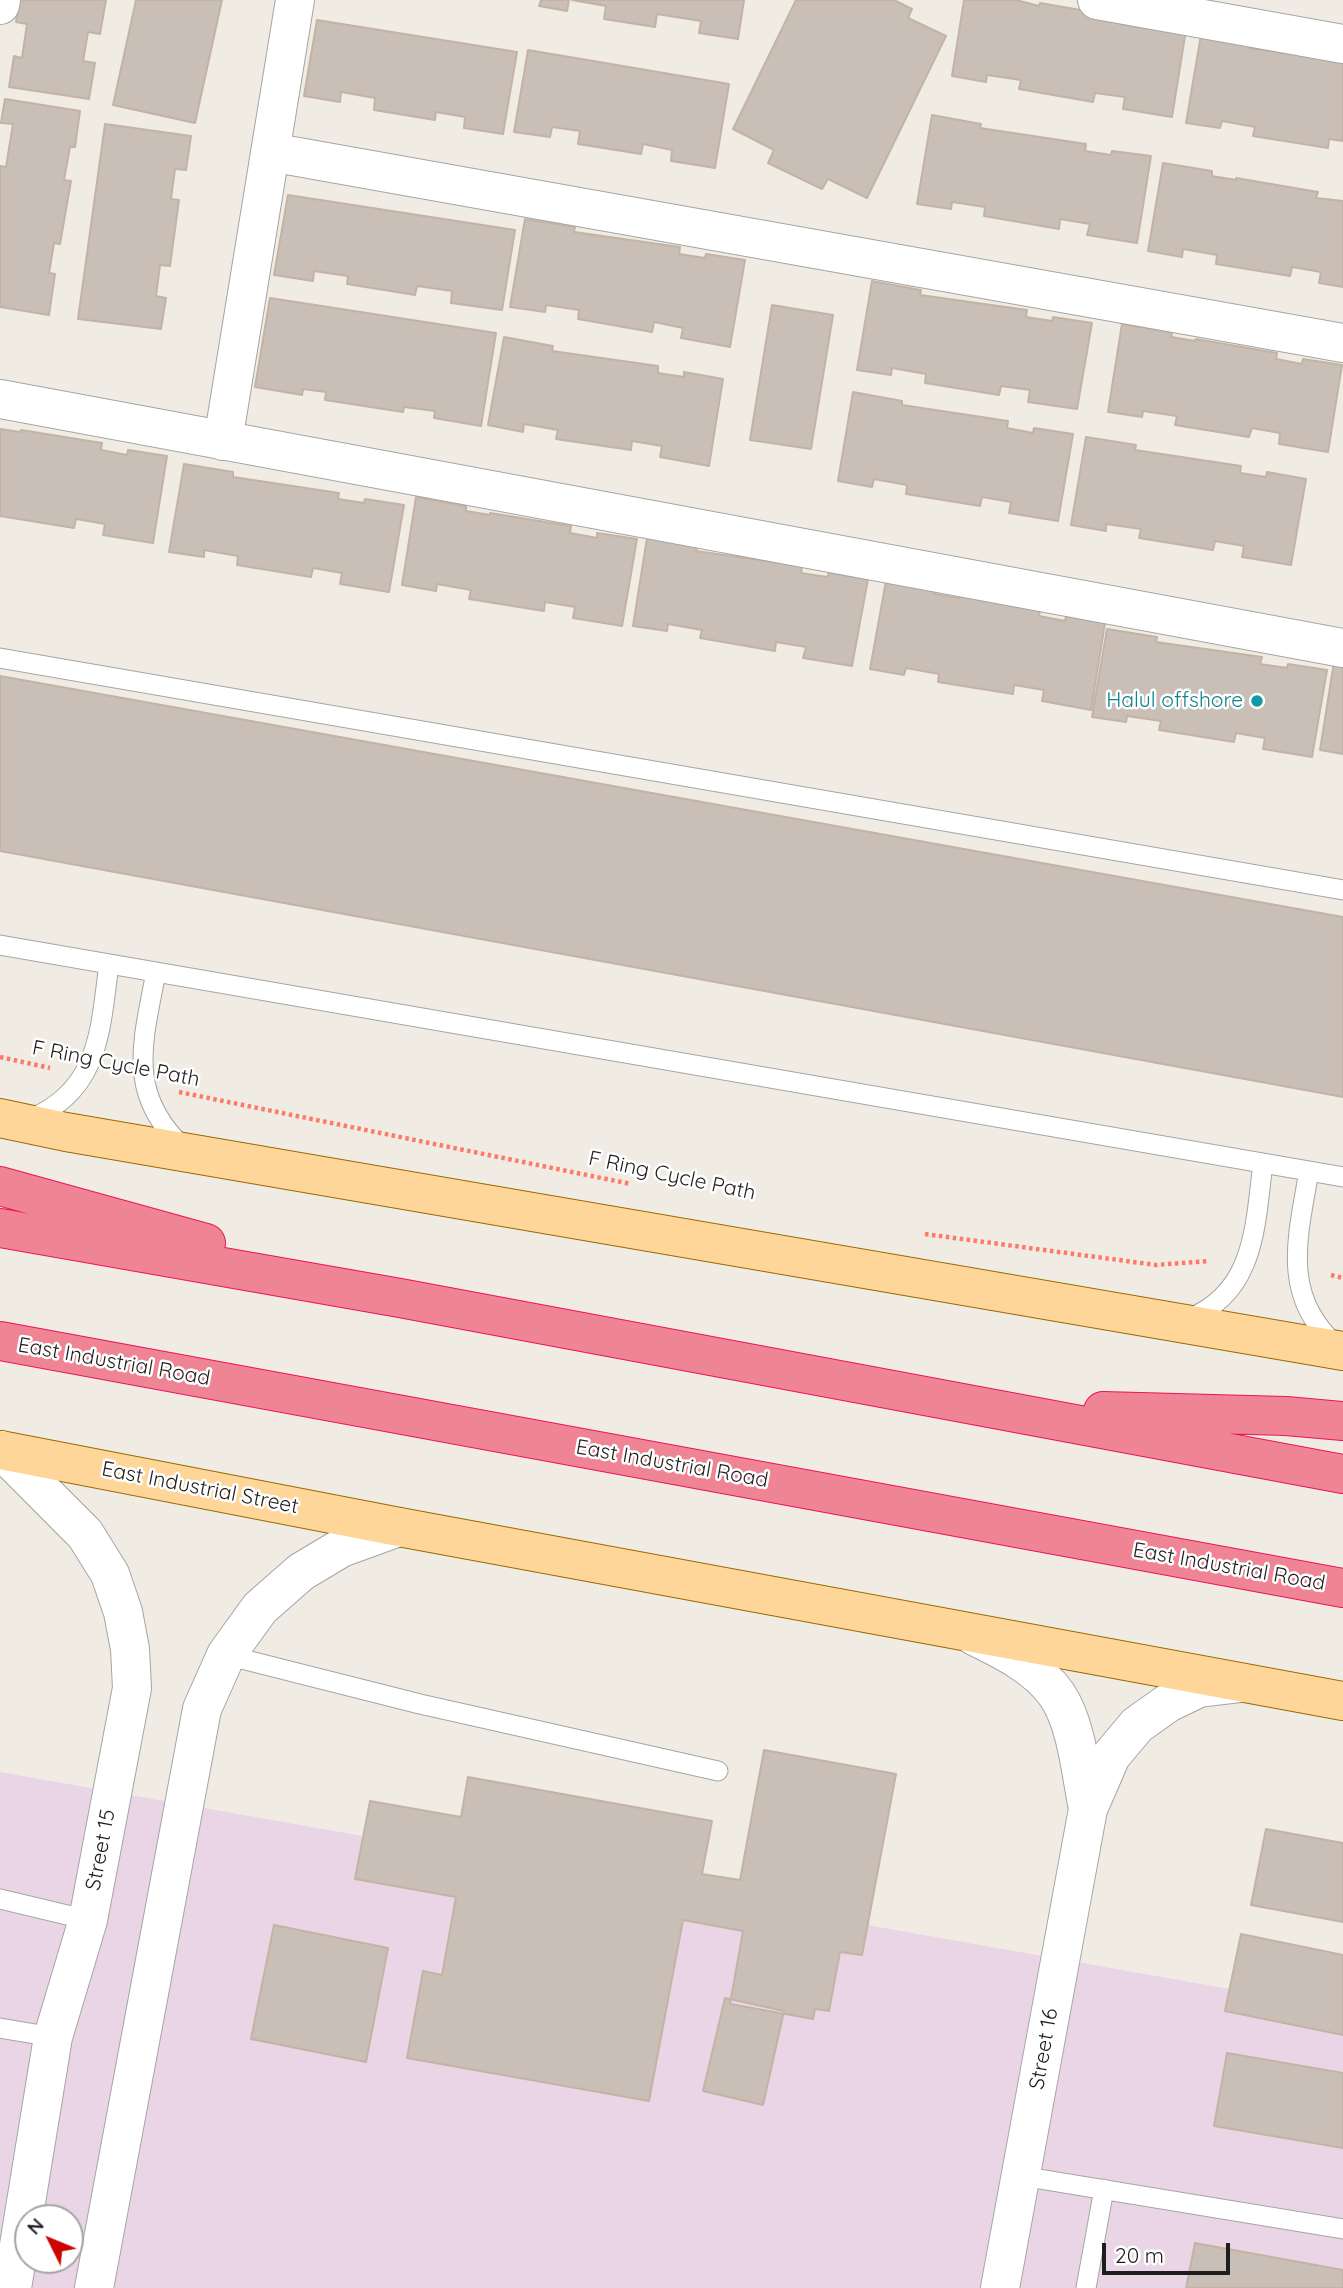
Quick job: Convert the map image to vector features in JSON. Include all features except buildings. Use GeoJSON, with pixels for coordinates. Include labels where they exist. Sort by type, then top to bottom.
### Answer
{"type":"FeatureCollection","features":[{"type":"Feature","properties":{"kind":"highway"},"geometry":{"type":"LineString","coordinates":[[0,1186],[400,1298]]}},
{"type":"Feature","properties":{"kind":"highway"},"geometry":{"type":"LineString","coordinates":[[0,1228],[400,1298],[1343,1474]]}},
{"type":"Feature","properties":{"kind":"highway","name":"East Industrial Road"},"geometry":{"type":"LineString","coordinates":[[0,1341],[1343,1588]]}},
{"type":"Feature","properties":{"kind":"highway"},"geometry":{"type":"LineString","coordinates":[[996,1410],[1286,1416],[1343,1422]]}},
{"type":"Feature","properties":{"kind":"main road"},"geometry":{"type":"LineString","coordinates":[[11,1120],[1343,1351]]}},
{"type":"Feature","properties":{"kind":"main road","name":"East Industrial Street"},"geometry":{"type":"LineString","coordinates":[[0,1450],[399,1527]]}},
{"type":"Feature","properties":{"kind":"main road"},"geometry":{"type":"LineString","coordinates":[[399,1527],[1343,1702]]}},
{"type":"Feature","properties":{"kind":"street"},"geometry":{"type":"LineString","coordinates":[[0,5],[1,0]]}},
{"type":"Feature","properties":{"kind":"street"},"geometry":{"type":"LineString","coordinates":[[223,441],[295,0]]}},
{"type":"Feature","properties":{"kind":"street"},"geometry":{"type":"LineString","coordinates":[[1097,0],[1151,5],[1343,44]]}},
{"type":"Feature","properties":{"kind":"street"},"geometry":{"type":"LineString","coordinates":[[270,152],[1343,343]]}},
{"type":"Feature","properties":{"kind":"street"},"geometry":{"type":"LineString","coordinates":[[0,399],[1343,648]]}},
{"type":"Feature","properties":{"kind":"street","name":"Street 15"},"geometry":{"type":"LineString","coordinates":[[0,1450],[85,1534],[110,1574],[123,1612],[130,1648],[132,1688],[88,1920],[54,2037],[12,2288]]}},
{"type":"Feature","properties":{"kind":"street"},"geometry":{"type":"LineString","coordinates":[[94,2288],[202,1709],[226,1655],[260,1608],[301,1572],[341,1548],[399,1527]]}},
{"type":"Feature","properties":{"kind":"street","name":"Street 16"},"geometry":{"type":"LineString","coordinates":[[963,1630],[1021,1661],[1056,1694],[1069,1723],[1088,1809]]}},
{"type":"Feature","properties":{"kind":"street","name":"Street 16"},"geometry":{"type":"LineString","coordinates":[[1000,2288],[1088,1809],[1111,1756],[1137,1725],[1168,1703],[1199,1688],[1247,1683]]}},
{"type":"Feature","properties":{"kind":"lane"},"geometry":{"type":"LineString","coordinates":[[0,658],[1343,890]]}},
{"type":"Feature","properties":{"kind":"lane"},"geometry":{"type":"LineString","coordinates":[[0,945],[1343,1177]]}},
{"type":"Feature","properties":{"kind":"lane"},"geometry":{"type":"LineString","coordinates":[[11,1120],[41,1115],[73,1091],[85,1075],[99,1038],[109,964]]}},
{"type":"Feature","properties":{"kind":"lane"},"geometry":{"type":"LineString","coordinates":[[156,972],[142,1046],[145,1086],[161,1123],[188,1152]]}},
{"type":"Feature","properties":{"kind":"lane"},"geometry":{"type":"LineString","coordinates":[[1178,1323],[1213,1306],[1228,1293],[1248,1259],[1263,1163]]}},
{"type":"Feature","properties":{"kind":"lane"},"geometry":{"type":"LineString","coordinates":[[1309,1171],[1296,1248],[1296,1267],[1306,1306],[1316,1323],[1343,1351]]}},
{"type":"Feature","properties":{"kind":"lane"},"geometry":{"type":"LineString","coordinates":[[226,1655],[420,1704],[718,1771]]}},
{"type":"Feature","properties":{"kind":"lane"},"geometry":{"type":"LineString","coordinates":[[0,1899],[88,1920]]}},
{"type":"Feature","properties":{"kind":"lane"},"geometry":{"type":"LineString","coordinates":[[0,2028],[54,2037]]}},
{"type":"Feature","properties":{"kind":"lane"},"geometry":{"type":"LineString","coordinates":[[1021,2176],[1343,2229]]}},
{"type":"Feature","properties":{"kind":"lane"},"geometry":{"type":"LineString","coordinates":[[1086,2288],[1104,2189]]}},
{"type":"Feature","properties":{"kind":"path","name":"F Ring Cycle Path"},"geometry":{"type":"LineString","coordinates":[[0,1057],[85,1075]]}},
{"type":"Feature","properties":{"kind":"path","name":"F Ring Cycle Path"},"geometry":{"type":"LineString","coordinates":[[145,1086],[643,1186]]}},
{"type":"Feature","properties":{"kind":"path"},"geometry":{"type":"LineString","coordinates":[[912,1233],[1156,1265],[1248,1259]]}},
{"type":"Feature","properties":{"kind":"path"},"geometry":{"type":"LineString","coordinates":[[1296,1267],[1343,1278]]}},
{"type":"Feature","properties":{"kind":"shaded area"},"geometry":{"type":"Polygon","coordinates":[[[0,1772],[1343,2009],[1343,2288],[0,2288],[0,1772]]]}},
{"type":"Feature","properties":{"kind":"place","name":"Halul offshore"},"geometry":{"type":"Point","coordinates":[1257,701]}}]}
